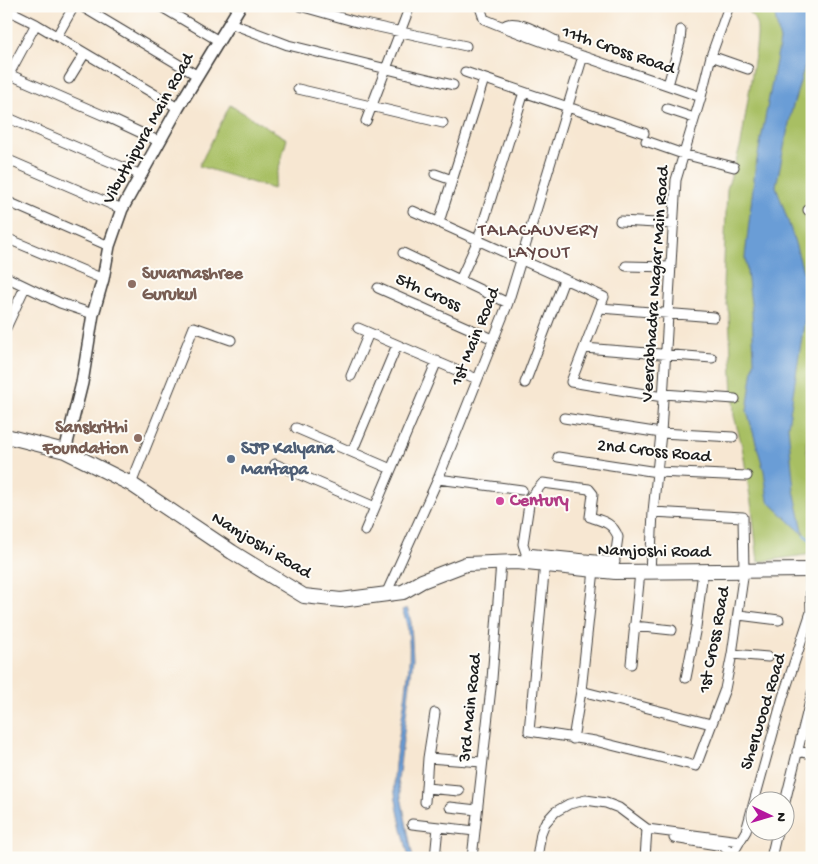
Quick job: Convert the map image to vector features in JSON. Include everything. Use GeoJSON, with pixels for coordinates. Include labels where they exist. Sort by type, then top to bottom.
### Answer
{"type":"FeatureCollection","features":[{"type":"Feature","properties":{"kind":"main road","name":"Namjoshi Road"},"geometry":{"type":"LineString","coordinates":[[6,436],[66,451],[131,484],[232,552],[304,596],[340,600],[403,592],[422,581],[466,564],[502,562],[526,557],[545,564],[594,570],[614,567],[645,572],[811,570]]}},
{"type":"Feature","properties":{"kind":"street"},"geometry":{"type":"LineString","coordinates":[[57,36],[74,6]]}},
{"type":"Feature","properties":{"kind":"street"},"geometry":{"type":"LineString","coordinates":[[82,6],[198,76]]}},
{"type":"Feature","properties":{"kind":"street"},"geometry":{"type":"LineString","coordinates":[[160,6],[219,41]]}},
{"type":"Feature","properties":{"kind":"street","name":"Vibuthipura Main Road"},"geometry":{"type":"LineString","coordinates":[[66,451],[82,383],[93,314],[103,279],[108,246],[122,209],[178,108],[240,6]]}},
{"type":"Feature","properties":{"kind":"street"},"geometry":{"type":"LineString","coordinates":[[300,6],[360,23],[466,46]]}},
{"type":"Feature","properties":{"kind":"street"},"geometry":{"type":"LineString","coordinates":[[366,121],[410,6]]}},
{"type":"Feature","properties":{"kind":"street","name":"11th Cross Road"},"geometry":{"type":"LineString","coordinates":[[478,6],[484,19],[503,27],[701,97]]}},
{"type":"Feature","properties":{"kind":"street","name":"Veerabhadra Nagar Main Road"},"geometry":{"type":"LineString","coordinates":[[631,664],[634,626],[645,572],[653,512],[661,433],[676,180],[701,97],[711,56],[729,6]]}},
{"type":"Feature","properties":{"kind":"street"},"geometry":{"type":"LineString","coordinates":[[10,11],[57,36],[178,108]]}},
{"type":"Feature","properties":{"kind":"street"},"geometry":{"type":"LineString","coordinates":[[230,23],[288,45],[330,57],[453,85]]}},
{"type":"Feature","properties":{"kind":"street"},"geometry":{"type":"LineString","coordinates":[[36,24],[8,73],[107,116],[159,143]]}},
{"type":"Feature","properties":{"kind":"street"},"geometry":{"type":"LineString","coordinates":[[668,85],[680,42],[681,30]]}},
{"type":"Feature","properties":{"kind":"street"},"geometry":{"type":"LineString","coordinates":[[69,79],[85,53]]}},
{"type":"Feature","properties":{"kind":"street","name":"1st Main Road"},"geometry":{"type":"LineString","coordinates":[[386,594],[438,479],[508,303],[583,56]]}},
{"type":"Feature","properties":{"kind":"street"},"geometry":{"type":"LineString","coordinates":[[711,56],[748,69]]}},
{"type":"Feature","properties":{"kind":"street"},"geometry":{"type":"LineString","coordinates":[[465,72],[568,107],[683,154],[734,167]]}},
{"type":"Feature","properties":{"kind":"street"},"geometry":{"type":"LineString","coordinates":[[439,222],[484,78]]}},
{"type":"Feature","properties":{"kind":"street"},"geometry":{"type":"LineString","coordinates":[[298,89],[443,123]]}},
{"type":"Feature","properties":{"kind":"street"},"geometry":{"type":"LineString","coordinates":[[460,280],[478,240],[524,92]]}},
{"type":"Feature","properties":{"kind":"street"},"geometry":{"type":"LineString","coordinates":[[667,109],[694,118]]}},
{"type":"Feature","properties":{"kind":"street"},"geometry":{"type":"LineString","coordinates":[[6,117],[141,175]]}},
{"type":"Feature","properties":{"kind":"street"},"geometry":{"type":"LineString","coordinates":[[6,159],[122,209]]}},
{"type":"Feature","properties":{"kind":"street"},"geometry":{"type":"LineString","coordinates":[[435,174],[452,180]]}},
{"type":"Feature","properties":{"kind":"street"},"geometry":{"type":"LineString","coordinates":[[6,201],[108,246]]}},
{"type":"Feature","properties":{"kind":"street"},"geometry":{"type":"LineString","coordinates":[[413,211],[604,297],[571,382],[663,395],[735,399]]}},
{"type":"Feature","properties":{"kind":"street"},"geometry":{"type":"LineString","coordinates":[[620,221],[674,224]]}},
{"type":"Feature","properties":{"kind":"street"},"geometry":{"type":"LineString","coordinates":[[6,238],[103,279]]}},
{"type":"Feature","properties":{"kind":"street"},"geometry":{"type":"LineString","coordinates":[[403,253],[508,303]]}},
{"type":"Feature","properties":{"kind":"street"},"geometry":{"type":"LineString","coordinates":[[626,266],[671,267]]}},
{"type":"Feature","properties":{"kind":"street"},"geometry":{"type":"LineString","coordinates":[[6,277],[60,303],[93,314]]}},
{"type":"Feature","properties":{"kind":"street"},"geometry":{"type":"LineString","coordinates":[[525,383],[564,280]]}},
{"type":"Feature","properties":{"kind":"street"},"geometry":{"type":"LineString","coordinates":[[7,324],[25,287]]}},
{"type":"Feature","properties":{"kind":"street","name":"5th Cross"},"geometry":{"type":"LineString","coordinates":[[378,288],[493,340]]}},
{"type":"Feature","properties":{"kind":"street"},"geometry":{"type":"LineString","coordinates":[[600,308],[714,317]]}},
{"type":"Feature","properties":{"kind":"street"},"geometry":{"type":"LineString","coordinates":[[131,484],[194,327],[231,340]]}},
{"type":"Feature","properties":{"kind":"street"},"geometry":{"type":"LineString","coordinates":[[358,328],[477,379]]}},
{"type":"Feature","properties":{"kind":"street"},"geometry":{"type":"LineString","coordinates":[[351,376],[369,333]]}},
{"type":"Feature","properties":{"kind":"street"},"geometry":{"type":"LineString","coordinates":[[352,452],[397,344]]}},
{"type":"Feature","properties":{"kind":"street"},"geometry":{"type":"LineString","coordinates":[[584,348],[712,358]]}},
{"type":"Feature","properties":{"kind":"street"},"geometry":{"type":"LineString","coordinates":[[365,531],[437,362]]}},
{"type":"Feature","properties":{"kind":"street"},"geometry":{"type":"LineString","coordinates":[[564,418],[661,433],[733,437]]}},
{"type":"Feature","properties":{"kind":"street"},"geometry":{"type":"LineString","coordinates":[[296,428],[391,469]]}},
{"type":"Feature","properties":{"kind":"street","name":"2nd Cross Road"},"geometry":{"type":"LineString","coordinates":[[558,457],[657,472],[747,476]]}},
{"type":"Feature","properties":{"kind":"street"},"geometry":{"type":"LineString","coordinates":[[275,464],[375,507]]}},
{"type":"Feature","properties":{"kind":"street"},"geometry":{"type":"LineString","coordinates":[[438,479],[522,490]]}},
{"type":"Feature","properties":{"kind":"street"},"geometry":{"type":"LineString","coordinates":[[543,483],[589,489],[593,494],[590,517],[607,522],[618,537],[614,567],[526,557],[523,544],[530,498],[543,483]]}},
{"type":"Feature","properties":{"kind":"street","name":"1st Cross Road"},"geometry":{"type":"LineString","coordinates":[[573,739],[595,741],[696,766],[725,689],[739,615],[744,572],[743,517],[653,512]]}},
{"type":"Feature","properties":{"kind":"street","name":"3rd Main Road"},"geometry":{"type":"LineString","coordinates":[[472,858],[492,679],[502,562]]}},
{"type":"Feature","properties":{"kind":"street"},"geometry":{"type":"LineString","coordinates":[[545,564],[529,731],[573,739],[581,691],[594,570]]}},
{"type":"Feature","properties":{"kind":"street","name":"Sherwood Road"},"geometry":{"type":"LineString","coordinates":[[731,855],[746,830],[783,698],[811,612],[811,570]]}},
{"type":"Feature","properties":{"kind":"street"},"geometry":{"type":"LineString","coordinates":[[686,678],[696,627],[703,571]]}},
{"type":"Feature","properties":{"kind":"street"},"geometry":{"type":"LineString","coordinates":[[739,615],[779,620]]}},
{"type":"Feature","properties":{"kind":"street"},"geometry":{"type":"LineString","coordinates":[[634,626],[672,630]]}},
{"type":"Feature","properties":{"kind":"street"},"geometry":{"type":"LineString","coordinates":[[732,654],[768,657]]}},
{"type":"Feature","properties":{"kind":"street"},"geometry":{"type":"LineString","coordinates":[[581,691],[711,724]]}},
{"type":"Feature","properties":{"kind":"street"},"geometry":{"type":"LineString","coordinates":[[787,792],[812,694]]}},
{"type":"Feature","properties":{"kind":"street"},"geometry":{"type":"LineString","coordinates":[[425,802],[428,758],[435,713]]}},
{"type":"Feature","properties":{"kind":"street"},"geometry":{"type":"LineString","coordinates":[[797,751],[812,754]]}},
{"type":"Feature","properties":{"kind":"street"},"geometry":{"type":"LineString","coordinates":[[428,758],[482,762]]}},
{"type":"Feature","properties":{"kind":"street"},"geometry":{"type":"LineString","coordinates":[[426,788],[459,791]]}},
{"type":"Feature","properties":{"kind":"street"},"geometry":{"type":"LineString","coordinates":[[537,858],[541,833],[545,823],[555,812],[569,804],[586,800],[606,803],[619,808],[647,832],[723,846],[731,855]]}},
{"type":"Feature","properties":{"kind":"street"},"geometry":{"type":"LineString","coordinates":[[450,807],[476,810]]}},
{"type":"Feature","properties":{"kind":"street"},"geometry":{"type":"LineString","coordinates":[[412,824],[474,830]]}},
{"type":"Feature","properties":{"kind":"street"},"geometry":{"type":"LineString","coordinates":[[436,858],[438,827]]}},
{"type":"Feature","properties":{"kind":"street"},"geometry":{"type":"LineString","coordinates":[[647,832],[740,841]]}},
{"type":"Feature","properties":{"kind":"street"},"geometry":{"type":"LineString","coordinates":[[645,858],[647,832]]}},
{"type":"Feature","properties":{"kind":"street"},"geometry":{"type":"LineString","coordinates":[[771,858],[775,842]]}},
{"type":"Feature","properties":{"kind":"green space"},"geometry":{"type":"Polygon","coordinates":[[[745,6],[812,6],[812,176],[805,207],[806,236],[808,248],[812,254],[812,414],[806,445],[812,482],[812,554],[758,562],[742,446],[734,416],[729,314],[723,286],[727,189],[741,144],[757,41],[755,21],[745,6]]]}},
{"type":"Feature","properties":{"kind":"green space"},"geometry":{"type":"Polygon","coordinates":[[[230,105],[287,139],[273,189],[199,166],[230,105]]]}},
{"type":"Feature","properties":{"kind":"water"},"geometry":{"type":"Polygon","coordinates":[[[773,6],[812,6],[812,42],[792,109],[776,186],[809,292],[788,426],[794,490],[804,535],[768,501],[764,471],[747,411],[754,361],[752,311],[745,257],[755,170],[780,41],[773,6]]]}},
{"type":"Feature","properties":{"kind":"water"},"geometry":{"type":"Polygon","coordinates":[[[407,608],[411,622],[413,659],[398,781],[413,858],[409,858],[394,788],[395,760],[409,670],[407,627],[402,610],[407,608]]]}},
{"type":"Feature","properties":{"kind":"waterway"},"geometry":{"type":"LineString","coordinates":[[804,535],[812,541]]}},
{"type":"Feature","properties":{"kind":"place","name":"Suvarnashree Gurukul"},"geometry":{"type":"Point","coordinates":[132,284]}},
{"type":"Feature","properties":{"kind":"place","name":"Sanskrithi Foundation"},"geometry":{"type":"Point","coordinates":[138,438]}},
{"type":"Feature","properties":{"kind":"place","name":"SJP Kalyana Mantapa"},"geometry":{"type":"Point","coordinates":[231,459]}},
{"type":"Feature","properties":{"kind":"place","name":"Century"},"geometry":{"type":"Point","coordinates":[500,501]}},
{"type":"Feature","properties":{"kind":"district","name":"TALACAUVERY LAYOUT"},"geometry":{"type":"Point","coordinates":[539,242]}}]}
